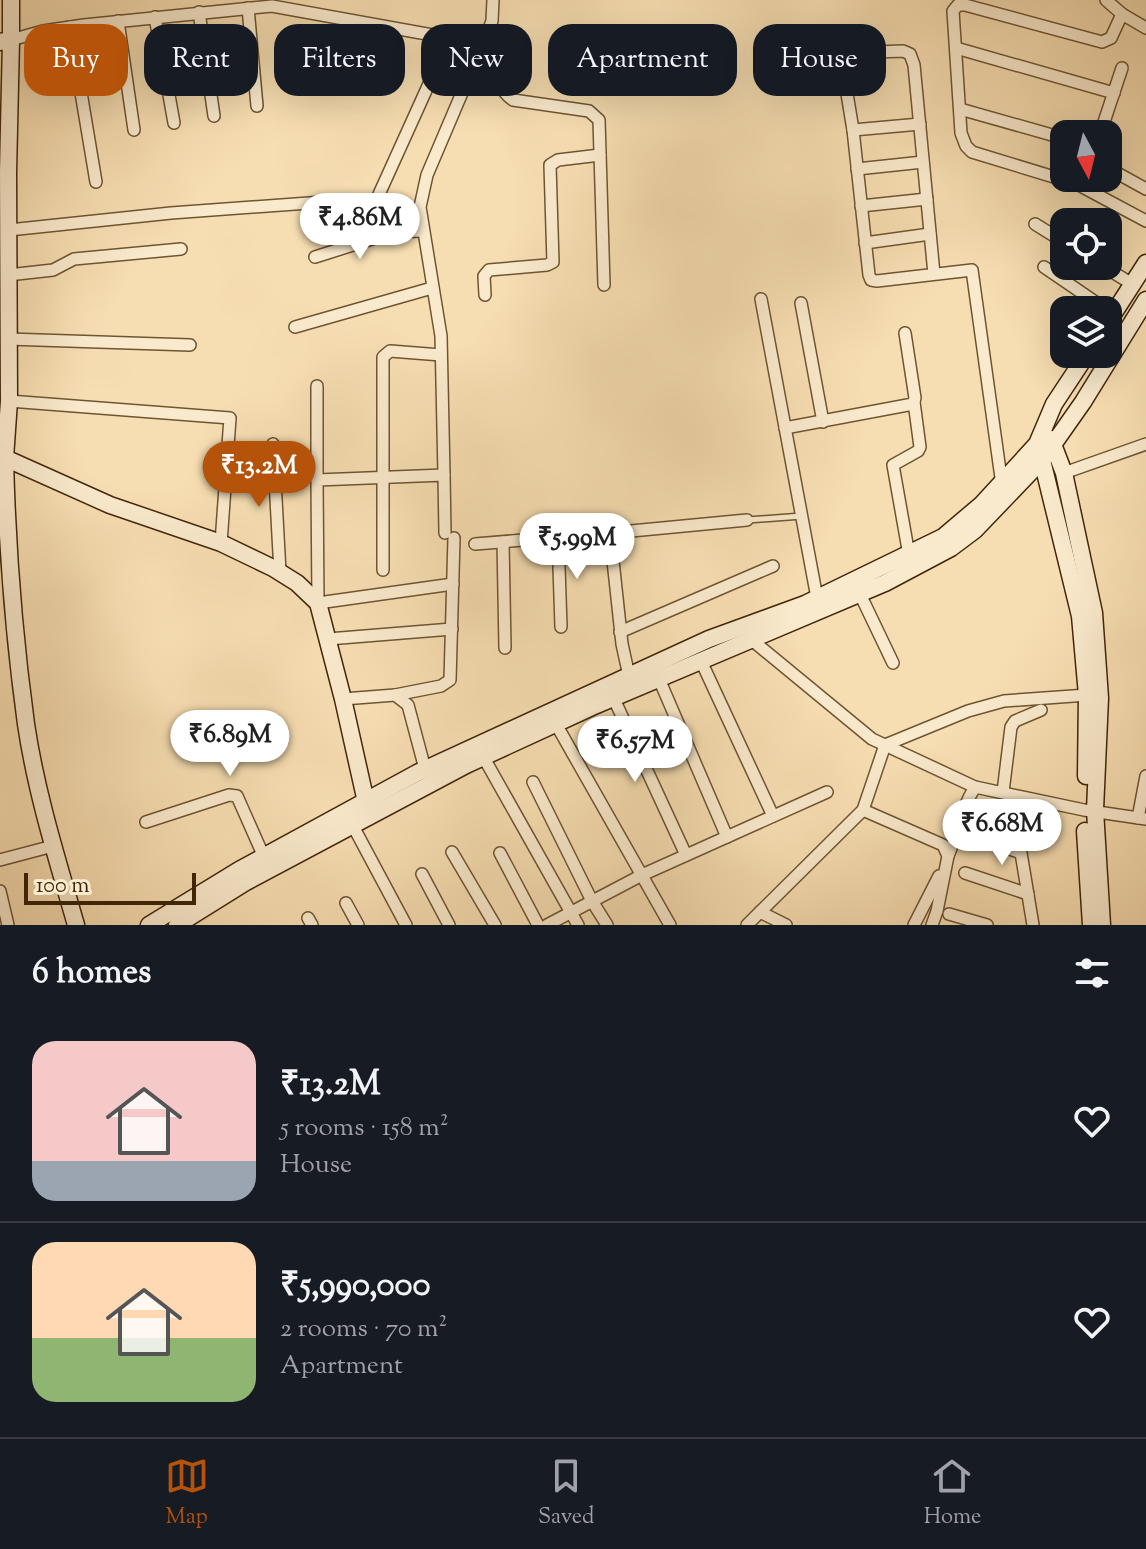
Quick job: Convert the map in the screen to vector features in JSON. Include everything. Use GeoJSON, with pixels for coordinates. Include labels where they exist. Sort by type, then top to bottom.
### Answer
{"type":"FeatureCollection","features":[{"type":"Feature","properties":{"kind":"street"},"geometry":{"type":"LineString","coordinates":[[491,24],[493,0]]}},
{"type":"Feature","properties":{"kind":"street"},"geometry":{"type":"LineString","coordinates":[[1106,0],[1146,28]]}},
{"type":"Feature","properties":{"kind":"street"},"geometry":{"type":"LineString","coordinates":[[7,1],[4,213],[9,230],[9,401],[3,458],[7,552],[27,725],[53,846],[76,925]]}},
{"type":"Feature","properties":{"kind":"street"},"geometry":{"type":"LineString","coordinates":[[1122,14],[1111,38],[1102,42],[958,5],[953,11],[961,133],[972,152],[1077,184],[1146,221]]}},
{"type":"Feature","properties":{"kind":"street"},"geometry":{"type":"LineString","coordinates":[[94,24],[272,6],[421,33]]}},
{"type":"Feature","properties":{"kind":"street"},"geometry":{"type":"LineString","coordinates":[[248,8],[257,106]]}},
{"type":"Feature","properties":{"kind":"street"},"geometry":{"type":"LineString","coordinates":[[199,12],[214,116]]}},
{"type":"Feature","properties":{"kind":"street"},"geometry":{"type":"LineString","coordinates":[[155,17],[174,123]]}},
{"type":"Feature","properties":{"kind":"street"},"geometry":{"type":"LineString","coordinates":[[118,21],[134,130]]}},
{"type":"Feature","properties":{"kind":"street"},"geometry":{"type":"LineString","coordinates":[[956,48],[1114,93]]}},
{"type":"Feature","properties":{"kind":"street"},"geometry":{"type":"LineString","coordinates":[[934,274],[914,65],[910,54],[903,51],[848,53],[842,63],[871,280],[934,274],[972,270],[1002,485]]}},
{"type":"Feature","properties":{"kind":"street"},"geometry":{"type":"LineString","coordinates":[[1105,120],[1122,68]]}},
{"type":"Feature","properties":{"kind":"street"},"geometry":{"type":"LineString","coordinates":[[82,96],[96,182]]}},
{"type":"Feature","properties":{"kind":"street"},"geometry":{"type":"LineString","coordinates":[[371,212],[423,96]]}},
{"type":"Feature","properties":{"kind":"street"},"geometry":{"type":"LineString","coordinates":[[343,699],[395,695],[441,686],[450,680],[453,584],[444,475],[441,336],[420,207],[427,175],[461,96]]}},
{"type":"Feature","properties":{"kind":"street"},"geometry":{"type":"LineString","coordinates":[[507,96],[513,100],[589,111],[599,120],[604,285]]}},
{"type":"Feature","properties":{"kind":"street"},"geometry":{"type":"LineString","coordinates":[[960,109],[1050,134]]}},
{"type":"Feature","properties":{"kind":"street"},"geometry":{"type":"LineString","coordinates":[[853,130],[920,124]]}},
{"type":"Feature","properties":{"kind":"street"},"geometry":{"type":"LineString","coordinates":[[485,295],[484,276],[489,270],[553,262],[550,165],[558,160],[600,155]]}},
{"type":"Feature","properties":{"kind":"street"},"geometry":{"type":"LineString","coordinates":[[857,169],[923,162]]}},
{"type":"Feature","properties":{"kind":"street"},"geometry":{"type":"LineString","coordinates":[[1122,176],[1146,189]]}},
{"type":"Feature","properties":{"kind":"street"},"geometry":{"type":"LineString","coordinates":[[861,206],[927,199]]}},
{"type":"Feature","properties":{"kind":"street"},"geometry":{"type":"LineString","coordinates":[[9,230],[171,213],[350,200],[363,204],[394,232],[422,231]]}},
{"type":"Feature","properties":{"kind":"street"},"geometry":{"type":"LineString","coordinates":[[1035,224],[1050,233]]}},
{"type":"Feature","properties":{"kind":"street"},"geometry":{"type":"LineString","coordinates":[[315,257],[394,232]]}},
{"type":"Feature","properties":{"kind":"street"},"geometry":{"type":"LineString","coordinates":[[865,243],[930,234]]}},
{"type":"Feature","properties":{"kind":"street"},"geometry":{"type":"LineString","coordinates":[[8,275],[53,270],[74,259],[181,249]]}},
{"type":"Feature","properties":{"kind":"street"},"geometry":{"type":"LineString","coordinates":[[1122,297],[1146,263]]}},
{"type":"Feature","properties":{"kind":"street"},"geometry":{"type":"LineString","coordinates":[[1044,267],[1084,296]]}},
{"type":"Feature","properties":{"kind":"street"},"geometry":{"type":"LineString","coordinates":[[1122,278],[1132,284]]}},
{"type":"Feature","properties":{"kind":"street"},"geometry":{"type":"LineString","coordinates":[[295,327],[432,288]]}},
{"type":"Feature","properties":{"kind":"street"},"geometry":{"type":"LineString","coordinates":[[761,299],[817,598]]}},
{"type":"Feature","properties":{"kind":"street"},"geometry":{"type":"LineString","coordinates":[[152,924],[264,857],[556,724],[885,583],[951,548],[983,522],[1083,402],[1146,300]]}},
{"type":"Feature","properties":{"kind":"street"},"geometry":{"type":"LineString","coordinates":[[801,303],[823,422]]}},
{"type":"Feature","properties":{"kind":"street"},"geometry":{"type":"LineString","coordinates":[[905,333],[920,447],[893,465],[909,555]]}},
{"type":"Feature","properties":{"kind":"street"},"geometry":{"type":"LineString","coordinates":[[8,339],[190,345]]}},
{"type":"Feature","properties":{"kind":"street"},"geometry":{"type":"LineString","coordinates":[[383,570],[384,354],[390,351],[441,355]]}},
{"type":"Feature","properties":{"kind":"street"},"geometry":{"type":"LineString","coordinates":[[1078,368],[1054,404],[1046,426],[1044,450],[1080,616],[1087,695],[1091,925]]}},
{"type":"Feature","properties":{"kind":"street"},"geometry":{"type":"LineString","coordinates":[[317,386],[318,603],[368,809]]}},
{"type":"Feature","properties":{"kind":"street"},"geometry":{"type":"LineString","coordinates":[[9,401],[230,418],[221,543]]}},
{"type":"Feature","properties":{"kind":"street"},"geometry":{"type":"LineString","coordinates":[[785,428],[909,406],[914,402]]}},
{"type":"Feature","properties":{"kind":"street"},"geometry":{"type":"LineString","coordinates":[[273,444],[280,572]]}},
{"type":"Feature","properties":{"kind":"street"},"geometry":{"type":"LineString","coordinates":[[1064,473],[1146,444]]}},
{"type":"Feature","properties":{"kind":"street"},"geometry":{"type":"LineString","coordinates":[[177,925],[246,882],[353,826],[368,809],[425,769],[709,639],[817,598],[943,537],[1044,450]]}},
{"type":"Feature","properties":{"kind":"street"},"geometry":{"type":"LineString","coordinates":[[1044,450],[1064,473],[1094,613],[1100,698],[1089,810],[1102,925]]}},
{"type":"Feature","properties":{"kind":"street"},"geometry":{"type":"LineString","coordinates":[[3,458],[110,505],[221,543],[280,572],[318,603]]}},
{"type":"Feature","properties":{"kind":"street"},"geometry":{"type":"LineString","coordinates":[[317,480],[444,475]]}},
{"type":"Feature","properties":{"kind":"street"},"geometry":{"type":"LineString","coordinates":[[475,544],[747,520]]}},
{"type":"Feature","properties":{"kind":"street"},"geometry":{"type":"LineString","coordinates":[[610,533],[620,632],[629,676]]}},
{"type":"Feature","properties":{"kind":"street"},"geometry":{"type":"LineString","coordinates":[[558,537],[561,627]]}},
{"type":"Feature","properties":{"kind":"street"},"geometry":{"type":"LineString","coordinates":[[503,542],[505,648]]}},
{"type":"Feature","properties":{"kind":"street"},"geometry":{"type":"LineString","coordinates":[[620,632],[773,566]]}},
{"type":"Feature","properties":{"kind":"street"},"geometry":{"type":"LineString","coordinates":[[318,603],[453,584]]}},
{"type":"Feature","properties":{"kind":"street"},"geometry":{"type":"LineString","coordinates":[[859,592],[893,663]]}},
{"type":"Feature","properties":{"kind":"street"},"geometry":{"type":"LineString","coordinates":[[328,639],[452,629]]}},
{"type":"Feature","properties":{"kind":"street"},"geometry":{"type":"LineString","coordinates":[[753,641],[872,739],[975,787],[1142,819],[1146,776]]}},
{"type":"Feature","properties":{"kind":"street"},"geometry":{"type":"LineString","coordinates":[[701,661],[773,816]]}},
{"type":"Feature","properties":{"kind":"street"},"geometry":{"type":"LineString","coordinates":[[659,679],[727,837]]}},
{"type":"Feature","properties":{"kind":"street"},"geometry":{"type":"LineString","coordinates":[[395,695],[408,705],[425,769]]}},
{"type":"Feature","properties":{"kind":"street"},"geometry":{"type":"LineString","coordinates":[[747,925],[863,810],[885,745],[968,711],[1004,701],[1087,695]]}},
{"type":"Feature","properties":{"kind":"street"},"geometry":{"type":"LineString","coordinates":[[614,699],[686,855]]}},
{"type":"Feature","properties":{"kind":"street"},"geometry":{"type":"LineString","coordinates":[[1003,792],[1011,727],[1015,721],[1041,710]]}},
{"type":"Feature","properties":{"kind":"street"},"geometry":{"type":"LineString","coordinates":[[556,724],[670,925]]}},
{"type":"Feature","properties":{"kind":"street"},"geometry":{"type":"LineString","coordinates":[[484,758],[578,925]]}},
{"type":"Feature","properties":{"kind":"street"},"geometry":{"type":"LineString","coordinates":[[533,782],[607,925]]}},
{"type":"Feature","properties":{"kind":"street"},"geometry":{"type":"LineString","coordinates":[[914,925],[959,831],[962,808],[975,787]]}},
{"type":"Feature","properties":{"kind":"street"},"geometry":{"type":"LineString","coordinates":[[547,925],[642,875],[827,792]]}},
{"type":"Feature","properties":{"kind":"street"},"geometry":{"type":"LineString","coordinates":[[146,822],[229,795],[237,796],[264,857]]}},
{"type":"Feature","properties":{"kind":"street"},"geometry":{"type":"LineString","coordinates":[[863,810],[943,845],[948,856],[932,925]]}},
{"type":"Feature","properties":{"kind":"street"},"geometry":{"type":"LineString","coordinates":[[353,826],[406,925]]}},
{"type":"Feature","properties":{"kind":"street"},"geometry":{"type":"LineString","coordinates":[[968,835],[1021,853],[1033,925]]}},
{"type":"Feature","properties":{"kind":"street"},"geometry":{"type":"LineString","coordinates":[[0,860],[53,846]]}},
{"type":"Feature","properties":{"kind":"street"},"geometry":{"type":"LineString","coordinates":[[452,852],[495,925]]}},
{"type":"Feature","properties":{"kind":"street"},"geometry":{"type":"LineString","coordinates":[[500,853],[538,925]]}},
{"type":"Feature","properties":{"kind":"street"},"geometry":{"type":"LineString","coordinates":[[965,873],[1028,894]]}},
{"type":"Feature","properties":{"kind":"street"},"geometry":{"type":"LineString","coordinates":[[422,874],[449,925]]}},
{"type":"Feature","properties":{"kind":"street"},"geometry":{"type":"LineString","coordinates":[[0,891],[8,925]]}},
{"type":"Feature","properties":{"kind":"street"},"geometry":{"type":"LineString","coordinates":[[346,903],[358,925]]}},
{"type":"Feature","properties":{"kind":"street"},"geometry":{"type":"LineString","coordinates":[[760,912],[786,925]]}},
{"type":"Feature","properties":{"kind":"street"},"geometry":{"type":"LineString","coordinates":[[949,914],[987,925]]}},
{"type":"Feature","properties":{"kind":"lane"},"geometry":{"type":"LineString","coordinates":[[747,520],[802,516]]}}]}
